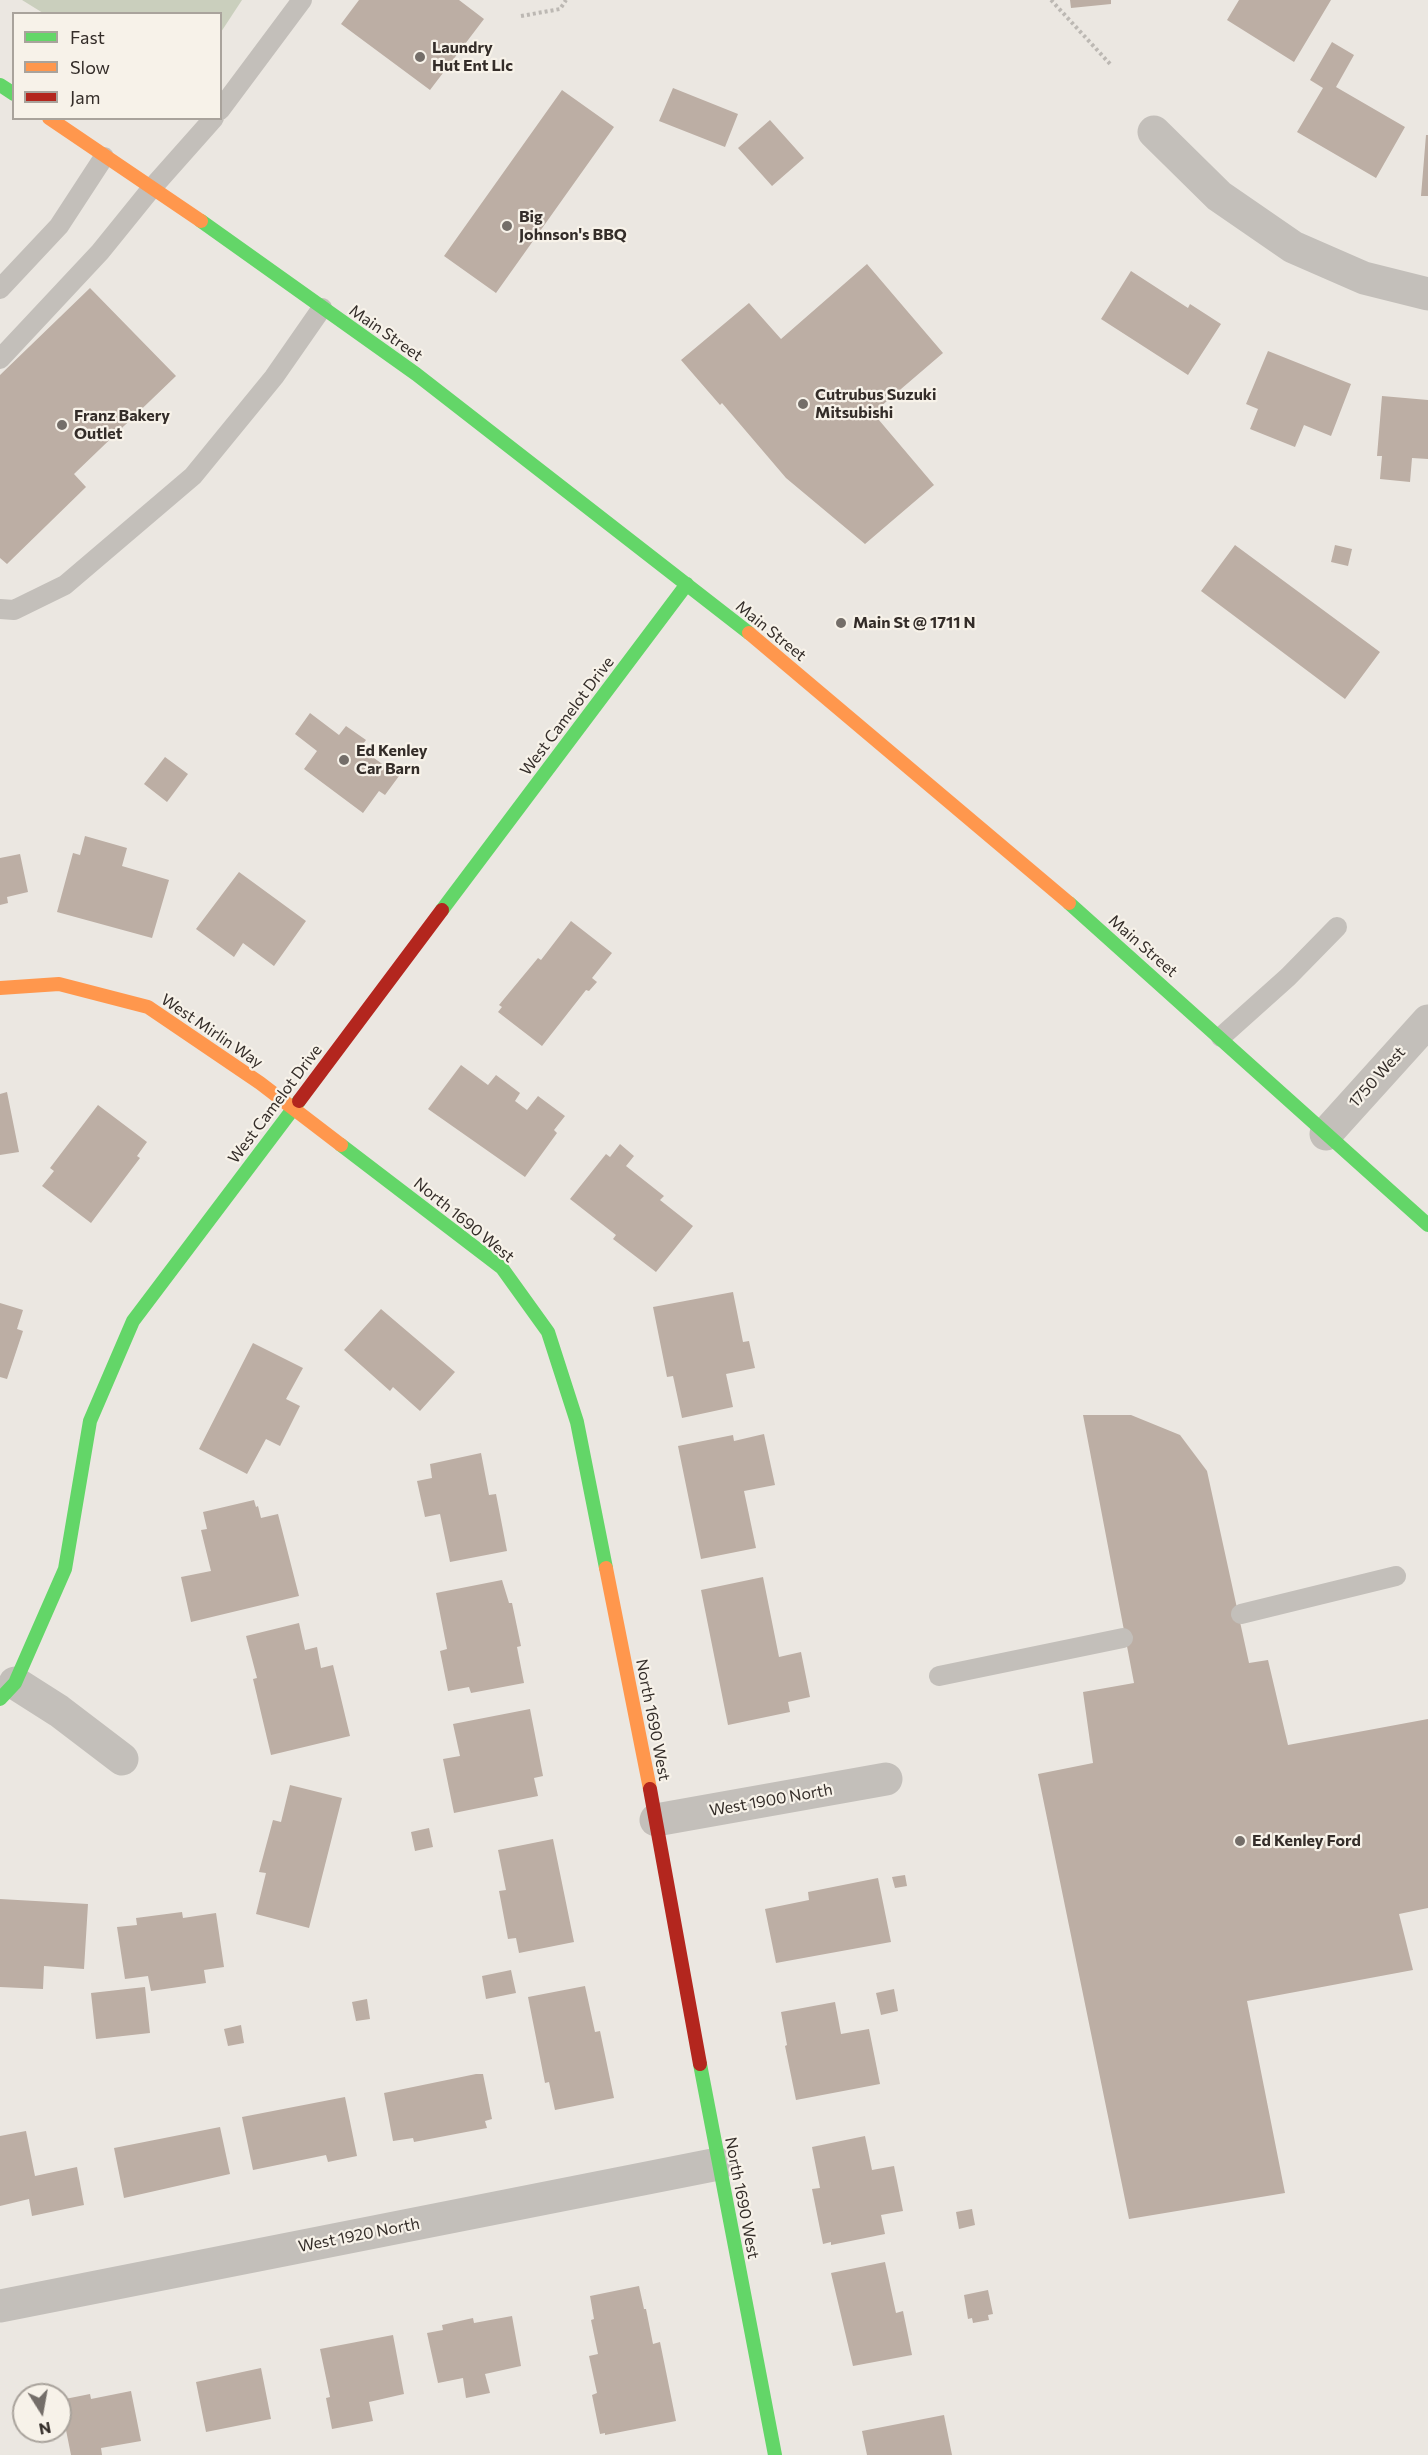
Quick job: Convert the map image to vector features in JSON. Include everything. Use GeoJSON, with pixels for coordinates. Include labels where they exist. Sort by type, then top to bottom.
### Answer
{"type":"FeatureCollection","features":[{"type":"Feature","properties":{"kind":"street","name":"Main Street"},"geometry":{"type":"LineString","coordinates":[[52,120],[221,235],[416,374],[752,635],[982,829],[1221,1037],[1428,1226]]}},
{"type":"Feature","properties":{"kind":"street"},"geometry":{"type":"LineString","coordinates":[[1154,132],[1219,196],[1293,247],[1364,278],[1428,294]]}},
{"type":"Feature","properties":{"kind":"street","name":"West Camelot Drive"},"geometry":{"type":"LineString","coordinates":[[8,1691],[64,1569],[90,1421],[133,1321],[687,584]]}},
{"type":"Feature","properties":{"kind":"street","name":"West Mirlin Way"},"geometry":{"type":"LineString","coordinates":[[0,988],[58,984],[148,1007],[292,1107]]}},
{"type":"Feature","properties":{"kind":"street","name":"1750 West"},"geometry":{"type":"LineString","coordinates":[[1326,1134],[1428,1021]]}},
{"type":"Feature","properties":{"kind":"street","name":"North 1690 West"},"geometry":{"type":"LineString","coordinates":[[292,1107],[502,1268],[548,1332],[577,1422],[656,1820],[718,2164],[775,2455]]}},
{"type":"Feature","properties":{"kind":"street"},"geometry":{"type":"LineString","coordinates":[[8,1691],[59,1712],[122,1759]]}},
{"type":"Feature","properties":{"kind":"street","name":"West 1900 North"},"geometry":{"type":"LineString","coordinates":[[656,1820],[886,1779]]}},
{"type":"Feature","properties":{"kind":"street","name":"West 1920 North"},"geometry":{"type":"LineString","coordinates":[[0,2306],[718,2164]]}},
{"type":"Feature","properties":{"kind":"lane"},"geometry":{"type":"LineString","coordinates":[[222,107],[302,0]]}},
{"type":"Feature","properties":{"kind":"lane"},"geometry":{"type":"LineString","coordinates":[[0,359],[100,252],[151,189],[212,120]]}},
{"type":"Feature","properties":{"kind":"lane"},"geometry":{"type":"LineString","coordinates":[[0,289],[59,226],[104,157]]}},
{"type":"Feature","properties":{"kind":"lane"},"geometry":{"type":"LineString","coordinates":[[0,609],[14,610],[65,585],[192,476],[274,376],[322,308]]}},
{"type":"Feature","properties":{"kind":"lane"},"geometry":{"type":"LineString","coordinates":[[1221,1037],[1288,977],[1337,927]]}},
{"type":"Feature","properties":{"kind":"lane"},"geometry":{"type":"LineString","coordinates":[[1241,1614],[1396,1576]]}},
{"type":"Feature","properties":{"kind":"lane"},"geometry":{"type":"LineString","coordinates":[[939,1676],[1123,1638]]}},
{"type":"Feature","properties":{"kind":"path"},"geometry":{"type":"LineString","coordinates":[[521,16],[560,9],[566,0]]}},
{"type":"Feature","properties":{"kind":"path"},"geometry":{"type":"LineString","coordinates":[[1051,0],[1111,65]]}},
{"type":"Feature","properties":{"kind":"green space"},"geometry":{"type":"Polygon","coordinates":[[[22,0],[242,0],[222,30],[222,12],[41,12],[22,0]]]}},
{"type":"Feature","properties":{"kind":"building","name":"Laundry Hut Ent Llc"},"geometry":{"type":"Polygon","coordinates":[[[359,0],[459,0],[484,19],[430,90],[341,24],[359,0]]]}},
{"type":"Feature","properties":{"kind":"building"},"geometry":{"type":"Polygon","coordinates":[[[1070,0],[1111,0],[1111,4],[1071,8],[1070,0]]]}},
{"type":"Feature","properties":{"kind":"building"},"geometry":{"type":"Polygon","coordinates":[[[1239,0],[1331,0],[1294,62],[1227,20],[1239,0]]]}},
{"type":"Feature","properties":{"kind":"building"},"geometry":{"type":"Polygon","coordinates":[[[1332,42],[1354,55],[1336,87],[1405,127],[1376,178],[1297,132],[1323,88],[1310,80],[1332,42]]]}},
{"type":"Feature","properties":{"kind":"building"},"geometry":{"type":"Polygon","coordinates":[[[673,88],[738,114],[725,147],[659,121],[673,88]]]}},
{"type":"Feature","properties":{"kind":"building"},"geometry":{"type":"Polygon","coordinates":[[[562,90],[614,127],[496,293],[444,256],[562,90]]]}},
{"type":"Feature","properties":{"kind":"building"},"geometry":{"type":"Polygon","coordinates":[[[770,120],[804,158],[772,186],[738,148],[770,120]]]}},
{"type":"Feature","properties":{"kind":"building"},"geometry":{"type":"Polygon","coordinates":[[[1426,135],[1428,135],[1428,196],[1421,196],[1426,135]]]}},
{"type":"Feature","properties":{"kind":"building","name":"Cutrubus Suzuki Mitsubishi"},"geometry":{"type":"Polygon","coordinates":[[[867,264],[943,353],[873,413],[934,485],[865,544],[786,478],[722,403],[720,405],[681,360],[749,303],[781,339],[867,264]]]}},
{"type":"Feature","properties":{"kind":"building"},"geometry":{"type":"Polygon","coordinates":[[[1131,271],[1188,308],[1190,304],[1221,324],[1188,375],[1101,319],[1131,271]]]}},
{"type":"Feature","properties":{"kind":"building","name":"Franz Bakery Outlet"},"geometry":{"type":"Polygon","coordinates":[[[90,288],[176,376],[74,474],[86,487],[7,564],[0,558],[0,375],[90,288]]]}},
{"type":"Feature","properties":{"kind":"building"},"geometry":{"type":"Polygon","coordinates":[[[1268,351],[1351,384],[1331,436],[1304,425],[1295,447],[1250,429],[1258,409],[1246,404],[1268,351]]]}},
{"type":"Feature","properties":{"kind":"building"},"geometry":{"type":"Polygon","coordinates":[[[1382,396],[1428,400],[1428,459],[1412,458],[1410,482],[1380,479],[1382,456],[1377,456],[1382,396]]]}},
{"type":"Feature","properties":{"kind":"building"},"geometry":{"type":"Polygon","coordinates":[[[1235,545],[1380,652],[1345,699],[1201,591],[1235,545]]]}},
{"type":"Feature","properties":{"kind":"building"},"geometry":{"type":"Polygon","coordinates":[[[1335,545],[1352,549],[1348,566],[1331,562],[1335,545]]]}},
{"type":"Feature","properties":{"kind":"building","name":"Ed Kenley Car Barn"},"geometry":{"type":"Polygon","coordinates":[[[310,713],[339,735],[346,726],[366,740],[360,748],[399,776],[385,795],[379,791],[363,813],[304,769],[317,751],[295,734],[310,713]]]}},
{"type":"Feature","properties":{"kind":"building"},"geometry":{"type":"Polygon","coordinates":[[[165,757],[188,774],[167,802],[144,784],[165,757]]]}},
{"type":"Feature","properties":{"kind":"building"},"geometry":{"type":"Polygon","coordinates":[[[85,836],[127,848],[122,866],[169,880],[152,938],[57,912],[73,853],[80,855],[85,836]]]}},
{"type":"Feature","properties":{"kind":"building"},"geometry":{"type":"Polygon","coordinates":[[[20,854],[28,892],[7,897],[8,903],[0,905],[0,858],[20,854]]]}},
{"type":"Feature","properties":{"kind":"building"},"geometry":{"type":"Polygon","coordinates":[[[239,872],[306,921],[274,966],[243,943],[234,957],[196,929],[239,872]]]}},
{"type":"Feature","properties":{"kind":"building"},"geometry":{"type":"Polygon","coordinates":[[[571,921],[612,953],[592,978],[597,982],[589,991],[586,990],[542,1046],[498,1012],[502,1007],[499,1005],[538,958],[541,960],[571,921]]]}},
{"type":"Feature","properties":{"kind":"building"},"geometry":{"type":"Polygon","coordinates":[[[461,1065],[488,1085],[496,1075],[520,1093],[515,1101],[527,1110],[538,1096],[565,1116],[554,1130],[557,1133],[525,1177],[428,1109],[461,1065]]]}},
{"type":"Feature","properties":{"kind":"building"},"geometry":{"type":"Polygon","coordinates":[[[7,1092],[19,1152],[0,1155],[0,1094],[7,1092]]]}},
{"type":"Feature","properties":{"kind":"building"},"geometry":{"type":"Polygon","coordinates":[[[98,1105],[147,1142],[137,1156],[140,1158],[91,1223],[42,1186],[54,1171],[50,1168],[98,1105]]]}},
{"type":"Feature","properties":{"kind":"building"},"geometry":{"type":"Polygon","coordinates":[[[620,1144],[634,1156],[626,1166],[664,1196],[660,1200],[693,1226],[656,1272],[613,1239],[616,1235],[570,1199],[606,1154],[610,1157],[620,1144]]]}},
{"type":"Feature","properties":{"kind":"building"},"geometry":{"type":"Polygon","coordinates":[[[733,1292],[743,1342],[749,1341],[755,1368],[726,1374],[733,1407],[682,1418],[673,1376],[667,1377],[653,1307],[733,1292]]]}},
{"type":"Feature","properties":{"kind":"building"},"geometry":{"type":"Polygon","coordinates":[[[0,1303],[23,1310],[17,1329],[23,1331],[7,1379],[0,1377],[0,1303]]]}},
{"type":"Feature","properties":{"kind":"building"},"geometry":{"type":"Polygon","coordinates":[[[381,1309],[455,1372],[420,1411],[393,1387],[390,1391],[344,1350],[381,1309]]]}},
{"type":"Feature","properties":{"kind":"building"},"geometry":{"type":"Polygon","coordinates":[[[253,1343],[303,1368],[286,1399],[300,1406],[280,1446],[266,1439],[247,1474],[199,1449],[253,1343]]]}},
{"type":"Feature","properties":{"kind":"building","name":"Ed Kenley Ford"},"geometry":{"type":"Polygon","coordinates":[[[1083,1415],[1131,1415],[1180,1435],[1207,1471],[1249,1663],[1268,1660],[1288,1745],[1428,1719],[1428,1908],[1399,1914],[1413,1970],[1247,2001],[1285,2193],[1129,2219],[1038,1774],[1093,1763],[1083,1692],[1134,1683],[1083,1415]]]}},
{"type":"Feature","properties":{"kind":"building"},"geometry":{"type":"Polygon","coordinates":[[[764,1434],[775,1485],[744,1491],[756,1548],[701,1559],[678,1446],[733,1435],[734,1441],[764,1434]]]}},
{"type":"Feature","properties":{"kind":"building"},"geometry":{"type":"Polygon","coordinates":[[[481,1453],[489,1495],[496,1494],[507,1551],[450,1562],[440,1514],[425,1517],[417,1481],[432,1478],[430,1464],[481,1453]]]}},
{"type":"Feature","properties":{"kind":"building"},"geometry":{"type":"Polygon","coordinates":[[[254,1500],[261,1518],[278,1514],[299,1596],[191,1622],[181,1577],[211,1571],[201,1530],[207,1529],[203,1512],[254,1500]]]}},
{"type":"Feature","properties":{"kind":"building"},"geometry":{"type":"Polygon","coordinates":[[[763,1577],[779,1657],[801,1652],[810,1697],[788,1702],[790,1712],[728,1725],[701,1590],[763,1577]]]}},
{"type":"Feature","properties":{"kind":"building"},"geometry":{"type":"Polygon","coordinates":[[[502,1580],[509,1603],[512,1603],[521,1646],[517,1647],[524,1683],[471,1693],[469,1687],[448,1691],[440,1651],[447,1649],[436,1593],[502,1580]]]}},
{"type":"Feature","properties":{"kind":"building"},"geometry":{"type":"Polygon","coordinates":[[[299,1623],[305,1650],[317,1647],[321,1668],[333,1665],[350,1736],[271,1755],[253,1679],[257,1678],[246,1636],[299,1623]]]}},
{"type":"Feature","properties":{"kind":"building"},"geometry":{"type":"Polygon","coordinates":[[[530,1709],[543,1776],[534,1778],[538,1796],[454,1813],[443,1759],[460,1756],[453,1724],[530,1709]]]}},
{"type":"Feature","properties":{"kind":"building"},"geometry":{"type":"Polygon","coordinates":[[[290,1785],[342,1798],[309,1928],[256,1914],[266,1873],[259,1872],[273,1820],[281,1822],[290,1785]]]}},
{"type":"Feature","properties":{"kind":"building"},"geometry":{"type":"Polygon","coordinates":[[[429,1828],[433,1847],[415,1851],[411,1832],[429,1828]]]}},
{"type":"Feature","properties":{"kind":"building"},"geometry":{"type":"Polygon","coordinates":[[[553,1839],[574,1942],[519,1953],[516,1938],[508,1939],[499,1891],[506,1890],[498,1850],[553,1839]]]}},
{"type":"Feature","properties":{"kind":"building"},"geometry":{"type":"Polygon","coordinates":[[[905,1875],[907,1886],[895,1888],[892,1877],[905,1875]]]}},
{"type":"Feature","properties":{"kind":"building"},"geometry":{"type":"Polygon","coordinates":[[[878,1878],[891,1942],[776,1963],[765,1909],[809,1900],[808,1892],[878,1878]]]}},
{"type":"Feature","properties":{"kind":"building"},"geometry":{"type":"Polygon","coordinates":[[[0,1899],[88,1904],[84,1969],[44,1966],[43,1989],[0,1987],[0,1899]]]}},
{"type":"Feature","properties":{"kind":"building"},"geometry":{"type":"Polygon","coordinates":[[[182,1912],[183,1918],[216,1913],[224,1967],[204,1970],[206,1983],[151,1991],[148,1976],[125,1979],[117,1927],[137,1925],[136,1918],[182,1912]]]}},
{"type":"Feature","properties":{"kind":"building"},"geometry":{"type":"Polygon","coordinates":[[[511,1970],[516,1993],[486,1999],[482,1976],[511,1970]]]}},
{"type":"Feature","properties":{"kind":"building"},"geometry":{"type":"Polygon","coordinates":[[[585,1986],[595,2032],[600,2031],[614,2098],[555,2110],[549,2082],[545,2083],[528,1997],[585,1986]]]}},
{"type":"Feature","properties":{"kind":"building"},"geometry":{"type":"Polygon","coordinates":[[[145,1987],[150,2033],[96,2039],[91,1993],[145,1987]]]}},
{"type":"Feature","properties":{"kind":"building"},"geometry":{"type":"Polygon","coordinates":[[[894,1989],[898,2011],[881,2015],[876,1993],[894,1989]]]}},
{"type":"Feature","properties":{"kind":"building"},"geometry":{"type":"Polygon","coordinates":[[[367,1999],[370,2019],[356,2021],[352,2002],[367,1999]]]}},
{"type":"Feature","properties":{"kind":"building"},"geometry":{"type":"Polygon","coordinates":[[[835,2002],[841,2034],[869,2029],[880,2084],[796,2100],[781,2012],[835,2002]]]}},
{"type":"Feature","properties":{"kind":"building"},"geometry":{"type":"Polygon","coordinates":[[[241,2025],[244,2043],[228,2046],[224,2029],[241,2025]]]}},
{"type":"Feature","properties":{"kind":"building"},"geometry":{"type":"Polygon","coordinates":[[[483,2074],[492,2119],[485,2121],[487,2128],[414,2142],[413,2138],[393,2141],[384,2093],[483,2074]]]}},
{"type":"Feature","properties":{"kind":"building"},"geometry":{"type":"Polygon","coordinates":[[[345,2097],[357,2156],[328,2162],[326,2155],[253,2170],[242,2117],[345,2097]]]}},
{"type":"Feature","properties":{"kind":"building"},"geometry":{"type":"Polygon","coordinates":[[[220,2127],[230,2174],[124,2198],[114,2148],[220,2127]]]}},
{"type":"Feature","properties":{"kind":"building"},"geometry":{"type":"Polygon","coordinates":[[[26,2131],[35,2176],[77,2167],[84,2205],[32,2216],[29,2199],[0,2206],[0,2136],[26,2131]]]}},
{"type":"Feature","properties":{"kind":"building"},"geometry":{"type":"Polygon","coordinates":[[[865,2136],[872,2170],[894,2166],[903,2211],[881,2215],[885,2234],[831,2245],[831,2242],[823,2244],[812,2189],[820,2188],[812,2147],[865,2136]]]}},
{"type":"Feature","properties":{"kind":"building"},"geometry":{"type":"Polygon","coordinates":[[[972,2209],[975,2225],[959,2229],[956,2212],[972,2209]]]}},
{"type":"Feature","properties":{"kind":"building"},"geometry":{"type":"Polygon","coordinates":[[[885,2262],[896,2313],[903,2311],[912,2355],[853,2366],[831,2273],[885,2262]]]}},
{"type":"Feature","properties":{"kind":"building"},"geometry":{"type":"Polygon","coordinates":[[[639,2286],[653,2344],[660,2342],[676,2421],[605,2435],[605,2433],[600,2434],[592,2395],[597,2393],[589,2356],[598,2354],[591,2320],[594,2319],[590,2296],[639,2286]]]}},
{"type":"Feature","properties":{"kind":"building"},"geometry":{"type":"Polygon","coordinates":[[[988,2290],[993,2314],[988,2315],[989,2320],[973,2323],[972,2318],[968,2319],[964,2295],[988,2290]]]}},
{"type":"Feature","properties":{"kind":"building"},"geometry":{"type":"Polygon","coordinates":[[[512,2316],[521,2366],[485,2374],[490,2393],[466,2398],[463,2378],[438,2383],[427,2333],[443,2330],[442,2325],[473,2318],[474,2323],[512,2316]]]}},
{"type":"Feature","properties":{"kind":"building"},"geometry":{"type":"Polygon","coordinates":[[[393,2335],[404,2394],[369,2402],[373,2421],[332,2429],[326,2398],[330,2397],[320,2349],[393,2335]]]}},
{"type":"Feature","properties":{"kind":"building"},"geometry":{"type":"Polygon","coordinates":[[[261,2368],[271,2419],[206,2432],[196,2382],[261,2368]]]}},
{"type":"Feature","properties":{"kind":"building"},"geometry":{"type":"Polygon","coordinates":[[[131,2391],[141,2441],[101,2448],[102,2455],[71,2455],[69,2443],[72,2443],[72,2398],[90,2394],[91,2399],[131,2391]]]}},
{"type":"Feature","properties":{"kind":"building"},"geometry":{"type":"Polygon","coordinates":[[[944,2415],[952,2455],[867,2455],[862,2431],[944,2415]]]}},
{"type":"Feature","properties":{"kind":"traffic: fast"},"geometry":{"type":"LineString","coordinates":[[0,85],[12,93]]}},
{"type":"Feature","properties":{"kind":"traffic: fast"},"geometry":{"type":"LineString","coordinates":[[201,221],[416,374],[749,633]]}},
{"type":"Feature","properties":{"kind":"traffic: fast"},"geometry":{"type":"LineString","coordinates":[[442,910],[687,584]]}},
{"type":"Feature","properties":{"kind":"traffic: fast"},"geometry":{"type":"LineString","coordinates":[[1069,903],[1428,1225]]}},
{"type":"Feature","properties":{"kind":"traffic: fast"},"geometry":{"type":"LineString","coordinates":[[0,1699],[15,1683],[65,1569],[90,1421],[133,1321],[299,1101]]}},
{"type":"Feature","properties":{"kind":"traffic: fast"},"geometry":{"type":"LineString","coordinates":[[341,1145],[502,1268],[548,1332],[577,1422],[606,1568]]}},
{"type":"Feature","properties":{"kind":"traffic: fast"},"geometry":{"type":"LineString","coordinates":[[700,2064],[775,2455]]}},
{"type":"Feature","properties":{"kind":"traffic: slow"},"geometry":{"type":"LineString","coordinates":[[52,120],[201,221]]}},
{"type":"Feature","properties":{"kind":"traffic: slow"},"geometry":{"type":"LineString","coordinates":[[749,633],[1069,903]]}},
{"type":"Feature","properties":{"kind":"traffic: slow"},"geometry":{"type":"LineString","coordinates":[[0,988],[59,984],[148,1007],[260,1083],[341,1145]]}},
{"type":"Feature","properties":{"kind":"traffic: slow"},"geometry":{"type":"LineString","coordinates":[[606,1568],[650,1789]]}},
{"type":"Feature","properties":{"kind":"traffic: jam"},"geometry":{"type":"LineString","coordinates":[[299,1101],[442,910]]}},
{"type":"Feature","properties":{"kind":"traffic: jam"},"geometry":{"type":"LineString","coordinates":[[650,1789],[700,2064]]}},
{"type":"Feature","properties":{"kind":"place","name":"Laundry Hut Ent Llc"},"geometry":{"type":"Point","coordinates":[420,57]}},
{"type":"Feature","properties":{"kind":"place","name":"Big Johnson's BBQ"},"geometry":{"type":"Point","coordinates":[507,226]}},
{"type":"Feature","properties":{"kind":"place","name":"Cutrubus Suzuki Mitsubishi"},"geometry":{"type":"Point","coordinates":[803,404]}},
{"type":"Feature","properties":{"kind":"place","name":"Franz Bakery Outlet"},"geometry":{"type":"Point","coordinates":[62,425]}},
{"type":"Feature","properties":{"kind":"place","name":"Main St @ 1711 N"},"geometry":{"type":"Point","coordinates":[841,623]}},
{"type":"Feature","properties":{"kind":"place","name":"Ed Kenley Car Barn"},"geometry":{"type":"Point","coordinates":[344,760]}},
{"type":"Feature","properties":{"kind":"place","name":"Ed Kenley Ford"},"geometry":{"type":"Point","coordinates":[1240,1841]}}]}
